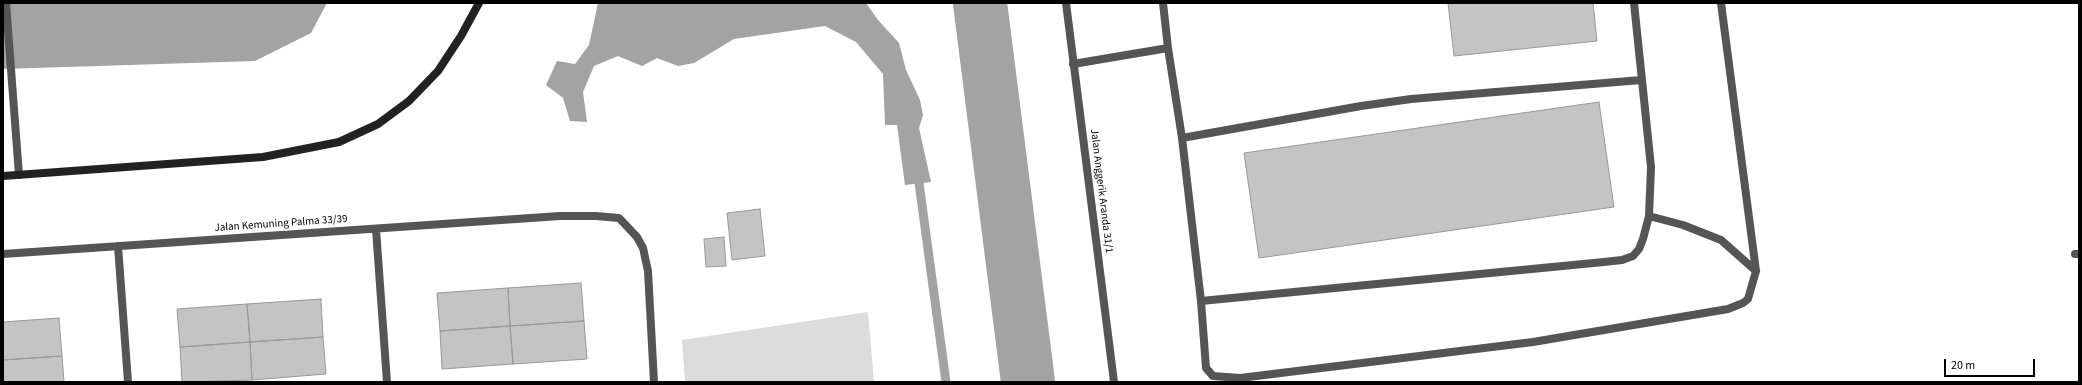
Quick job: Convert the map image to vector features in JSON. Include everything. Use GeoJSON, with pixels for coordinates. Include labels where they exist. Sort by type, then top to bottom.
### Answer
{"type":"FeatureCollection","features":[{"type":"Feature","properties":{"kind":"main road"},"geometry":{"type":"LineString","coordinates":[[3,176],[264,157],[339,142],[378,124],[409,101],[438,70],[461,36],[479,3]]}},
{"type":"Feature","properties":{"kind":"street"},"geometry":{"type":"LineString","coordinates":[[6,3],[19,175]]}},
{"type":"Feature","properties":{"kind":"street","name":"Jalan Anggerik Aranda 31/1"},"geometry":{"type":"LineString","coordinates":[[1066,3],[1114,382]]}},
{"type":"Feature","properties":{"kind":"street"},"geometry":{"type":"LineString","coordinates":[[1163,3],[1168,48],[1182,138],[1201,301],[1206,368],[1213,376],[1240,378],[1533,342],[1728,309],[1743,303],[1748,299],[1756,271],[1721,3]]}},
{"type":"Feature","properties":{"kind":"street"},"geometry":{"type":"LineString","coordinates":[[1201,301],[1622,260],[1633,256],[1639,249],[1649,216],[1651,167],[1634,3]]}},
{"type":"Feature","properties":{"kind":"street"},"geometry":{"type":"LineString","coordinates":[[1074,64],[1168,48]]}},
{"type":"Feature","properties":{"kind":"street"},"geometry":{"type":"LineString","coordinates":[[1182,138],[1361,106],[1411,99],[1642,80]]}},
{"type":"Feature","properties":{"kind":"street","name":"Jalan Kemuning Palma 33/39"},"geometry":{"type":"LineString","coordinates":[[3,254],[560,216],[596,216],[619,218],[637,237],[643,248],[648,271],[654,382]]}},
{"type":"Feature","properties":{"kind":"street"},"geometry":{"type":"LineString","coordinates":[[1649,216],[1683,225],[1721,240],[1756,271]]}},
{"type":"Feature","properties":{"kind":"street"},"geometry":{"type":"LineString","coordinates":[[376,229],[387,382]]}},
{"type":"Feature","properties":{"kind":"street"},"geometry":{"type":"LineString","coordinates":[[118,246],[128,382]]}},
{"type":"Feature","properties":{"kind":"shaded area"},"geometry":{"type":"Polygon","coordinates":[[[3,3],[327,3],[311,33],[255,61],[3,69],[3,3]]]}},
{"type":"Feature","properties":{"kind":"shaded area"},"geometry":{"type":"Polygon","coordinates":[[[598,3],[866,3],[878,20],[899,43],[906,70],[920,100],[923,115],[919,128],[931,182],[905,185],[897,125],[885,125],[883,74],[856,42],[825,26],[734,39],[694,63],[678,66],[657,58],[642,66],[618,56],[594,66],[583,92],[587,122],[570,121],[563,98],[546,85],[557,61],[575,64],[589,45],[598,3]]]}},
{"type":"Feature","properties":{"kind":"shaded area"},"geometry":{"type":"Polygon","coordinates":[[[868,312],[874,382],[685,382],[682,340],[868,312]]]}},
{"type":"Feature","properties":{"kind":"building"},"geometry":{"type":"Polygon","coordinates":[[[1448,3],[1593,3],[1597,41],[1454,56],[1448,3]]]}},
{"type":"Feature","properties":{"kind":"building"},"geometry":{"type":"Polygon","coordinates":[[[1599,102],[1614,207],[1259,258],[1244,153],[1599,102]]]}},
{"type":"Feature","properties":{"kind":"building"},"geometry":{"type":"Polygon","coordinates":[[[760,209],[765,256],[732,260],[727,213],[760,209]]]}},
{"type":"Feature","properties":{"kind":"building"},"geometry":{"type":"Polygon","coordinates":[[[724,237],[726,266],[706,267],[704,239],[724,237]]]}},
{"type":"Feature","properties":{"kind":"building"},"geometry":{"type":"Polygon","coordinates":[[[581,283],[584,321],[510,326],[508,288],[581,283]]]}},
{"type":"Feature","properties":{"kind":"building"},"geometry":{"type":"Polygon","coordinates":[[[508,288],[510,326],[440,331],[437,293],[508,288]]]}},
{"type":"Feature","properties":{"kind":"building"},"geometry":{"type":"Polygon","coordinates":[[[321,299],[323,337],[250,342],[247,304],[321,299]]]}},
{"type":"Feature","properties":{"kind":"building"},"geometry":{"type":"Polygon","coordinates":[[[247,304],[250,342],[180,347],[177,309],[247,304]]]}},
{"type":"Feature","properties":{"kind":"building"},"geometry":{"type":"Polygon","coordinates":[[[59,318],[62,356],[3,360],[3,322],[59,318]]]}},
{"type":"Feature","properties":{"kind":"building"},"geometry":{"type":"Polygon","coordinates":[[[584,321],[587,359],[513,364],[510,326],[584,321]]]}},
{"type":"Feature","properties":{"kind":"building"},"geometry":{"type":"Polygon","coordinates":[[[510,326],[513,364],[442,369],[440,331],[510,326]]]}},
{"type":"Feature","properties":{"kind":"building"},"geometry":{"type":"Polygon","coordinates":[[[323,337],[326,374],[252,380],[250,342],[323,337]]]}},
{"type":"Feature","properties":{"kind":"building"},"geometry":{"type":"Polygon","coordinates":[[[250,342],[252,380],[182,382],[180,347],[250,342]]]}},
{"type":"Feature","properties":{"kind":"building"},"geometry":{"type":"Polygon","coordinates":[[[62,356],[64,382],[3,382],[3,360],[62,356]]]}},
{"type":"Feature","properties":{"kind":"waterway"},"geometry":{"type":"LineString","coordinates":[[980,3],[1028,382]]}},
{"type":"Feature","properties":{"kind":"waterway"},"geometry":{"type":"LineString","coordinates":[[919,183],[946,382]]}}]}
